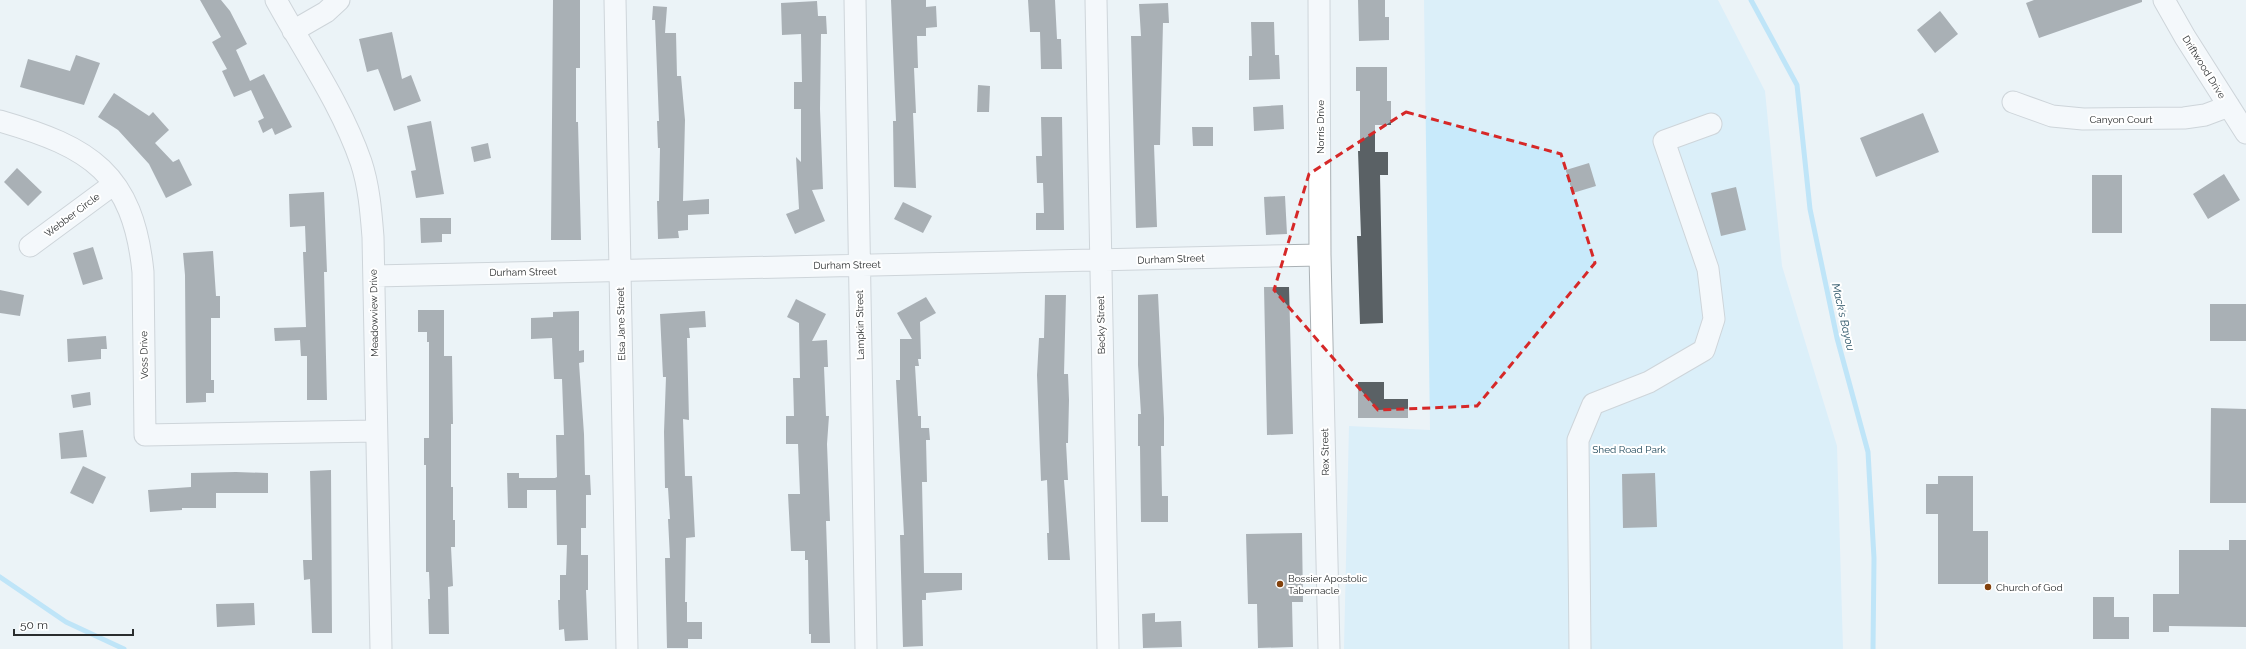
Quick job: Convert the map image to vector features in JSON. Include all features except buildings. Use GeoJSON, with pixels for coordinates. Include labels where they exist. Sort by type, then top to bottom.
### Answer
{"type":"FeatureCollection","features":[{"type":"Feature","properties":{"kind":"street","name":"Meadowview Drive"},"geometry":{"type":"LineString","coordinates":[[276,0],[348,127],[361,163],[370,201],[374,276],[380,649]]}},
{"type":"Feature","properties":{"kind":"street"},"geometry":{"type":"LineString","coordinates":[[293,31],[326,12],[339,0]]}},
{"type":"Feature","properties":{"kind":"street","name":"Elsa Jane Street"},"geometry":{"type":"LineString","coordinates":[[615,0],[627,649]]}},
{"type":"Feature","properties":{"kind":"street","name":"Lampkin Street"},"geometry":{"type":"LineString","coordinates":[[855,0],[866,649]]}},
{"type":"Feature","properties":{"kind":"street","name":"Becky Street"},"geometry":{"type":"LineString","coordinates":[[1096,0],[1108,649]]}},
{"type":"Feature","properties":{"kind":"street","name":"Norris Drive"},"geometry":{"type":"LineString","coordinates":[[1319,0],[1320,255]]}},
{"type":"Feature","properties":{"kind":"street","name":"Driftwood Drive"},"geometry":{"type":"LineString","coordinates":[[2164,0],[2246,133]]}},
{"type":"Feature","properties":{"kind":"street","name":"Canyon Court"},"geometry":{"type":"LineString","coordinates":[[2013,102],[2052,116],[2083,119],[2184,118],[2205,115],[2229,106]]}},
{"type":"Feature","properties":{"kind":"street","name":"Voss Drive"},"geometry":{"type":"LineString","coordinates":[[0,121],[44,133],[95,161],[114,184],[124,200],[140,247],[143,272],[145,435],[376,431]]}},
{"type":"Feature","properties":{"kind":"street"},"geometry":{"type":"LineString","coordinates":[[1580,649],[1578,440],[1593,404],[1649,382],[1704,350],[1714,319],[1708,269],[1664,141],[1711,124]]}},
{"type":"Feature","properties":{"kind":"street","name":"Webber Circle"},"geometry":{"type":"LineString","coordinates":[[30,246],[114,184]]}},
{"type":"Feature","properties":{"kind":"street","name":"Durham Street"},"geometry":{"type":"LineString","coordinates":[[374,276],[1320,255]]}},
{"type":"Feature","properties":{"kind":"street","name":"Rex Street"},"geometry":{"type":"LineString","coordinates":[[1320,255],[1329,649]]}},
{"type":"Feature","properties":{"kind":"highlighted area"},"geometry":{"type":"Polygon","coordinates":[[[1406,112],[1561,154],[1595,263],[1477,406],[1378,410],[1274,290],[1309,174],[1406,112]]]}},
{"type":"Feature","properties":{"kind":"green space","name":"Shed Road Park"},"geometry":{"type":"Polygon","coordinates":[[[1424,0],[1718,0],[1765,91],[1782,266],[1837,446],[1843,649],[1344,649],[1349,426],[1430,430],[1424,0]]]}},
{"type":"Feature","properties":{"kind":"waterway","name":"Mack's Bayou"},"geometry":{"type":"LineString","coordinates":[[1751,0],[1797,85],[1810,209],[1837,338],[1868,452],[1874,558],[1873,649]]}},
{"type":"Feature","properties":{"kind":"waterway","name":"Mack's Bayou"},"geometry":{"type":"LineString","coordinates":[[0,577],[66,622],[124,649]]}},
{"type":"Feature","properties":{"kind":"place","name":"Bossier Apostolic Tabernacle"},"geometry":{"type":"Point","coordinates":[1280,584]}},
{"type":"Feature","properties":{"kind":"place","name":"Church of God"},"geometry":{"type":"Point","coordinates":[1988,587]}}]}
